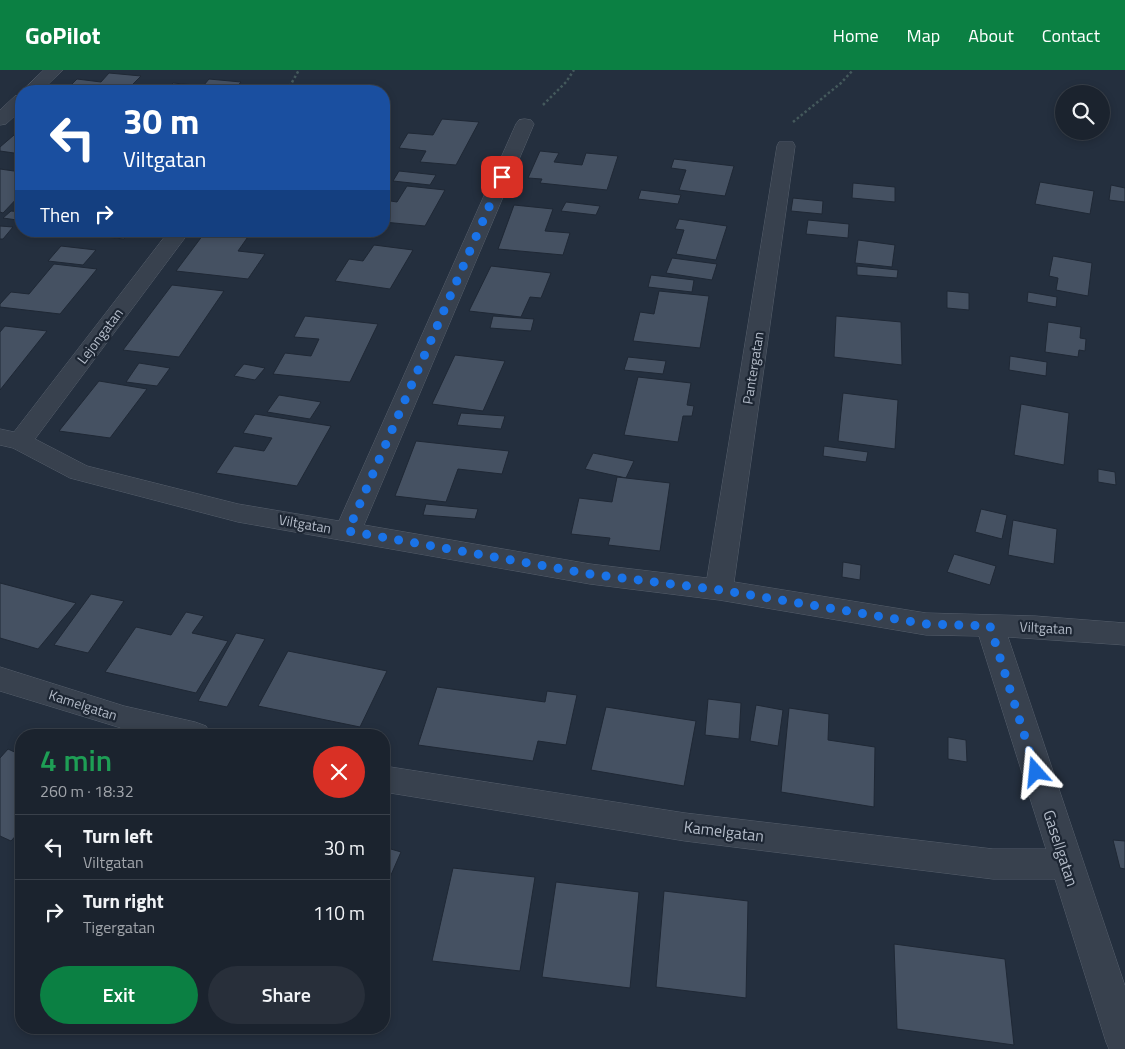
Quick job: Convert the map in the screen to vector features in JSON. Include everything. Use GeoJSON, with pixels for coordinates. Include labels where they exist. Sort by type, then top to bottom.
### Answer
{"type":"FeatureCollection","features":[{"type":"Feature","properties":{"kind":"street"},"geometry":{"type":"LineString","coordinates":[[38,85],[54,70]]}},
{"type":"Feature","properties":{"kind":"street"},"geometry":{"type":"LineString","coordinates":[[0,120],[15,106]]}},
{"type":"Feature","properties":{"kind":"street"},"geometry":{"type":"LineString","coordinates":[[348,531],[525,124]]}},
{"type":"Feature","properties":{"kind":"street","name":"Pantergatan"},"geometry":{"type":"LineString","coordinates":[[720,590],[786,146]]}},
{"type":"Feature","properties":{"kind":"street","name":"Lejongatan"},"geometry":{"type":"LineString","coordinates":[[10,439],[175,237]]}},
{"type":"Feature","properties":{"kind":"street","name":"Viltgatan"},"geometry":{"type":"LineString","coordinates":[[10,439],[79,472],[238,513],[590,574],[720,590],[926,624],[1125,634]]}},
{"type":"Feature","properties":{"kind":"street","name":"Gasellgatan"},"geometry":{"type":"LineString","coordinates":[[990,626],[1125,1042]]}},
{"type":"Feature","properties":{"kind":"street","name":"Kamelgatan"},"geometry":{"type":"LineString","coordinates":[[0,678],[124,718],[170,729]]}},
{"type":"Feature","properties":{"kind":"street","name":"Kamelgatan"},"geometry":{"type":"LineString","coordinates":[[390,780],[695,828],[993,864],[1066,864]]}},
{"type":"Feature","properties":{"kind":"path"},"geometry":{"type":"LineString","coordinates":[[290,85],[299,70]]}},
{"type":"Feature","properties":{"kind":"path"},"geometry":{"type":"LineString","coordinates":[[525,124],[566,82],[574,70]]}},
{"type":"Feature","properties":{"kind":"path"},"geometry":{"type":"LineString","coordinates":[[786,146],[792,123],[842,83],[853,70]]}},
{"type":"Feature","properties":{"kind":"building"},"geometry":{"type":"Polygon","coordinates":[[[109,73],[141,76],[132,85],[71,85],[77,79],[101,82],[109,73]]]}},
{"type":"Feature","properties":{"kind":"building"},"geometry":{"type":"Polygon","coordinates":[[[209,79],[241,82],[238,85],[204,85],[209,79]]]}},
{"type":"Feature","properties":{"kind":"building"},"geometry":{"type":"Polygon","coordinates":[[[173,83],[194,85],[171,85],[173,83]]]}},
{"type":"Feature","properties":{"kind":"building"},"geometry":{"type":"Polygon","coordinates":[[[442,119],[479,122],[456,165],[420,162],[426,151],[399,148],[408,133],[433,135],[442,119]]]}},
{"type":"Feature","properties":{"kind":"building"},"geometry":{"type":"Polygon","coordinates":[[[15,134],[15,153],[0,151],[0,147],[15,134]]]}},
{"type":"Feature","properties":{"kind":"building"},"geometry":{"type":"Polygon","coordinates":[[[540,151],[559,153],[554,162],[582,165],[586,153],[618,156],[607,190],[540,183],[542,179],[528,178],[540,151]]]}},
{"type":"Feature","properties":{"kind":"building"},"geometry":{"type":"Polygon","coordinates":[[[674,159],[734,166],[725,196],[679,190],[686,170],[671,168],[674,159]]]}},
{"type":"Feature","properties":{"kind":"building"},"geometry":{"type":"Polygon","coordinates":[[[0,169],[15,171],[15,200],[3,213],[0,212],[0,169]]]}},
{"type":"Feature","properties":{"kind":"building"},"geometry":{"type":"Polygon","coordinates":[[[399,171],[436,175],[430,185],[393,181],[399,171]]]}},
{"type":"Feature","properties":{"kind":"building"},"geometry":{"type":"Polygon","coordinates":[[[1040,182],[1094,191],[1090,214],[1035,204],[1040,182]]]}},
{"type":"Feature","properties":{"kind":"building"},"geometry":{"type":"Polygon","coordinates":[[[853,183],[895,187],[895,202],[852,198],[853,183]]]}},
{"type":"Feature","properties":{"kind":"building"},"geometry":{"type":"Polygon","coordinates":[[[1111,185],[1125,188],[1125,202],[1109,200],[1111,185]]]}},
{"type":"Feature","properties":{"kind":"building"},"geometry":{"type":"Polygon","coordinates":[[[407,186],[445,190],[425,226],[390,223],[390,201],[397,202],[407,186]]]}},
{"type":"Feature","properties":{"kind":"building"},"geometry":{"type":"Polygon","coordinates":[[[641,190],[681,195],[678,204],[638,199],[641,190]]]}},
{"type":"Feature","properties":{"kind":"building"},"geometry":{"type":"Polygon","coordinates":[[[793,198],[823,201],[822,214],[791,211],[793,198]]]}},
{"type":"Feature","properties":{"kind":"building"},"geometry":{"type":"Polygon","coordinates":[[[566,202],[600,206],[596,215],[561,211],[566,202]]]}},
{"type":"Feature","properties":{"kind":"building"},"geometry":{"type":"Polygon","coordinates":[[[514,205],[553,209],[545,231],[570,233],[563,255],[498,249],[514,205]]]}},
{"type":"Feature","properties":{"kind":"building"},"geometry":{"type":"Polygon","coordinates":[[[11,211],[15,211],[15,220],[3,218],[11,211]]]}},
{"type":"Feature","properties":{"kind":"building"},"geometry":{"type":"Polygon","coordinates":[[[679,219],[727,226],[716,260],[676,254],[684,230],[675,229],[679,219]]]}},
{"type":"Feature","properties":{"kind":"building"},"geometry":{"type":"Polygon","coordinates":[[[808,220],[849,224],[848,238],[806,234],[808,220]]]}},
{"type":"Feature","properties":{"kind":"building"},"geometry":{"type":"Polygon","coordinates":[[[0,226],[13,227],[3,239],[0,239],[0,226]]]}},
{"type":"Feature","properties":{"kind":"building"},"geometry":{"type":"Polygon","coordinates":[[[106,237],[126,237],[124,239],[106,237]]]}},
{"type":"Feature","properties":{"kind":"building"},"geometry":{"type":"Polygon","coordinates":[[[202,237],[248,237],[238,251],[265,254],[248,279],[176,271],[202,237]]]}},
{"type":"Feature","properties":{"kind":"building"},"geometry":{"type":"Polygon","coordinates":[[[858,240],[895,245],[892,267],[855,263],[858,240]]]}},
{"type":"Feature","properties":{"kind":"building"},"geometry":{"type":"Polygon","coordinates":[[[374,245],[413,250],[390,289],[335,281],[349,259],[363,261],[374,245]]]}},
{"type":"Feature","properties":{"kind":"building"},"geometry":{"type":"Polygon","coordinates":[[[61,246],[96,250],[83,265],[48,261],[61,246]]]}},
{"type":"Feature","properties":{"kind":"building"},"geometry":{"type":"Polygon","coordinates":[[[1053,256],[1092,263],[1088,296],[1056,290],[1058,278],[1049,276],[1053,256]]]}},
{"type":"Feature","properties":{"kind":"building"},"geometry":{"type":"Polygon","coordinates":[[[672,258],[717,264],[712,280],[666,273],[672,258]]]}},
{"type":"Feature","properties":{"kind":"building"},"geometry":{"type":"Polygon","coordinates":[[[54,264],[97,269],[60,314],[0,307],[0,304],[11,292],[29,294],[54,264]]]}},
{"type":"Feature","properties":{"kind":"building"},"geometry":{"type":"Polygon","coordinates":[[[491,266],[551,273],[541,298],[530,297],[521,317],[469,311],[491,266]]]}},
{"type":"Feature","properties":{"kind":"building"},"geometry":{"type":"Polygon","coordinates":[[[857,266],[898,270],[897,278],[857,275],[857,266]]]}},
{"type":"Feature","properties":{"kind":"building"},"geometry":{"type":"Polygon","coordinates":[[[651,275],[694,280],[692,292],[648,287],[651,275]]]}},
{"type":"Feature","properties":{"kind":"building"},"geometry":{"type":"Polygon","coordinates":[[[172,285],[224,291],[179,357],[123,350],[172,285]]]}},
{"type":"Feature","properties":{"kind":"building"},"geometry":{"type":"Polygon","coordinates":[[[659,291],[709,296],[700,348],[633,341],[640,312],[654,314],[659,291]]]}},
{"type":"Feature","properties":{"kind":"building"},"geometry":{"type":"Polygon","coordinates":[[[947,291],[969,293],[969,310],[947,308],[947,291]]]}},
{"type":"Feature","properties":{"kind":"building"},"geometry":{"type":"Polygon","coordinates":[[[1028,292],[1057,297],[1056,307],[1027,302],[1028,292]]]}},
{"type":"Feature","properties":{"kind":"building"},"geometry":{"type":"Polygon","coordinates":[[[305,316],[378,324],[350,382],[273,374],[285,353],[311,356],[319,339],[294,337],[305,316]]]}},
{"type":"Feature","properties":{"kind":"building"},"geometry":{"type":"Polygon","coordinates":[[[493,316],[534,319],[531,331],[490,328],[493,316]]]}},
{"type":"Feature","properties":{"kind":"building"},"geometry":{"type":"Polygon","coordinates":[[[836,316],[901,322],[902,365],[834,357],[836,316]]]}},
{"type":"Feature","properties":{"kind":"building"},"geometry":{"type":"Polygon","coordinates":[[[1048,322],[1081,327],[1080,338],[1086,339],[1085,351],[1079,350],[1078,357],[1045,352],[1048,322]]]}},
{"type":"Feature","properties":{"kind":"building"},"geometry":{"type":"Polygon","coordinates":[[[5,326],[47,331],[0,390],[0,332],[5,326]]]}},
{"type":"Feature","properties":{"kind":"building"},"geometry":{"type":"Polygon","coordinates":[[[455,355],[505,361],[483,411],[432,404],[455,355]]]}},
{"type":"Feature","properties":{"kind":"building"},"geometry":{"type":"Polygon","coordinates":[[[1010,356],[1047,362],[1046,376],[1009,370],[1010,356]]]}},
{"type":"Feature","properties":{"kind":"building"},"geometry":{"type":"Polygon","coordinates":[[[628,357],[666,361],[663,374],[624,370],[628,357]]]}},
{"type":"Feature","properties":{"kind":"building"},"geometry":{"type":"Polygon","coordinates":[[[139,363],[170,368],[157,386],[126,382],[139,363]]]}},
{"type":"Feature","properties":{"kind":"building"},"geometry":{"type":"Polygon","coordinates":[[[244,364],[265,368],[255,380],[234,376],[244,364]]]}},
{"type":"Feature","properties":{"kind":"building"},"geometry":{"type":"Polygon","coordinates":[[[638,377],[691,383],[687,405],[694,406],[692,416],[683,416],[678,442],[624,435],[638,377]]]}},
{"type":"Feature","properties":{"kind":"building"},"geometry":{"type":"Polygon","coordinates":[[[99,381],[147,389],[110,438],[59,431],[99,381]]]}},
{"type":"Feature","properties":{"kind":"building"},"geometry":{"type":"Polygon","coordinates":[[[843,393],[898,400],[895,449],[838,441],[843,393]]]}},
{"type":"Feature","properties":{"kind":"building"},"geometry":{"type":"Polygon","coordinates":[[[279,395],[321,402],[310,419],[267,412],[279,395]]]}},
{"type":"Feature","properties":{"kind":"building"},"geometry":{"type":"Polygon","coordinates":[[[1021,404],[1069,413],[1064,465],[1014,455],[1021,404]]]}},
{"type":"Feature","properties":{"kind":"building"},"geometry":{"type":"Polygon","coordinates":[[[461,413],[505,416],[501,429],[457,425],[461,413]]]}},
{"type":"Feature","properties":{"kind":"building"},"geometry":{"type":"Polygon","coordinates":[[[255,414],[331,426],[297,486],[216,473],[234,446],[264,451],[272,438],[243,433],[255,414]]]}},
{"type":"Feature","properties":{"kind":"building"},"geometry":{"type":"Polygon","coordinates":[[[416,441],[509,451],[502,474],[458,469],[446,502],[395,496],[416,441]]]}},
{"type":"Feature","properties":{"kind":"building"},"geometry":{"type":"Polygon","coordinates":[[[824,446],[868,452],[866,462],[823,456],[824,446]]]}},
{"type":"Feature","properties":{"kind":"building"},"geometry":{"type":"Polygon","coordinates":[[[593,453],[634,461],[626,478],[585,469],[593,453]]]}},
{"type":"Feature","properties":{"kind":"building"},"geometry":{"type":"Polygon","coordinates":[[[1098,469],[1115,472],[1116,485],[1098,482],[1098,469]]]}},
{"type":"Feature","properties":{"kind":"building"},"geometry":{"type":"Polygon","coordinates":[[[617,477],[670,483],[660,551],[608,545],[610,538],[571,534],[579,498],[612,502],[617,477]]]}},
{"type":"Feature","properties":{"kind":"building"},"geometry":{"type":"Polygon","coordinates":[[[426,504],[478,509],[475,519],[423,515],[426,504]]]}},
{"type":"Feature","properties":{"kind":"building"},"geometry":{"type":"Polygon","coordinates":[[[981,509],[1007,515],[1002,539],[975,532],[981,509]]]}},
{"type":"Feature","properties":{"kind":"building"},"geometry":{"type":"Polygon","coordinates":[[[1013,520],[1057,529],[1054,564],[1008,555],[1013,520]]]}},
{"type":"Feature","properties":{"kind":"building"},"geometry":{"type":"Polygon","coordinates":[[[954,554],[996,566],[990,585],[947,572],[954,554]]]}},
{"type":"Feature","properties":{"kind":"building"},"geometry":{"type":"Polygon","coordinates":[[[843,562],[861,565],[860,580],[842,577],[843,562]]]}},
{"type":"Feature","properties":{"kind":"building"},"geometry":{"type":"Polygon","coordinates":[[[0,583],[76,603],[38,649],[0,638],[0,583]]]}},
{"type":"Feature","properties":{"kind":"building"},"geometry":{"type":"Polygon","coordinates":[[[91,594],[124,601],[88,653],[54,645],[91,594]]]}},
{"type":"Feature","properties":{"kind":"building"},"geometry":{"type":"Polygon","coordinates":[[[186,612],[204,616],[192,633],[228,641],[196,693],[105,672],[136,627],[171,635],[186,612]]]}},
{"type":"Feature","properties":{"kind":"building"},"geometry":{"type":"Polygon","coordinates":[[[236,633],[265,639],[227,707],[198,701],[236,633]]]}},
{"type":"Feature","properties":{"kind":"building"},"geometry":{"type":"Polygon","coordinates":[[[288,651],[387,671],[360,727],[258,706],[288,651]]]}},
{"type":"Feature","properties":{"kind":"building"},"geometry":{"type":"Polygon","coordinates":[[[437,687],[545,702],[547,691],[577,695],[566,745],[538,741],[533,761],[418,745],[437,687]]]}},
{"type":"Feature","properties":{"kind":"building"},"geometry":{"type":"Polygon","coordinates":[[[708,699],[741,703],[739,739],[705,735],[708,699]]]}},
{"type":"Feature","properties":{"kind":"building"},"geometry":{"type":"Polygon","coordinates":[[[756,705],[783,710],[778,746],[750,741],[756,705]]]}},
{"type":"Feature","properties":{"kind":"building"},"geometry":{"type":"Polygon","coordinates":[[[606,707],[696,721],[684,786],[591,770],[606,707]]]}},
{"type":"Feature","properties":{"kind":"building"},"geometry":{"type":"Polygon","coordinates":[[[789,708],[829,714],[828,740],[875,747],[874,807],[781,792],[789,708]]]}},
{"type":"Feature","properties":{"kind":"building"},"geometry":{"type":"Polygon","coordinates":[[[948,737],[966,740],[967,762],[948,759],[948,737]]]}},
{"type":"Feature","properties":{"kind":"building"},"geometry":{"type":"Polygon","coordinates":[[[8,749],[15,752],[15,837],[11,841],[0,836],[0,758],[8,749]]]}},
{"type":"Feature","properties":{"kind":"building"},"geometry":{"type":"Polygon","coordinates":[[[1113,840],[1125,841],[1125,869],[1120,868],[1113,840]]]}},
{"type":"Feature","properties":{"kind":"building"},"geometry":{"type":"Polygon","coordinates":[[[390,849],[401,852],[390,877],[390,849]]]}},
{"type":"Feature","properties":{"kind":"building"},"geometry":{"type":"Polygon","coordinates":[[[453,868],[535,877],[520,971],[432,961],[453,868]]]}},
{"type":"Feature","properties":{"kind":"building"},"geometry":{"type":"Polygon","coordinates":[[[556,882],[639,892],[630,988],[542,977],[556,882]]]}},
{"type":"Feature","properties":{"kind":"building"},"geometry":{"type":"Polygon","coordinates":[[[664,891],[748,901],[746,998],[656,987],[664,891]]]}},
{"type":"Feature","properties":{"kind":"building"},"geometry":{"type":"Polygon","coordinates":[[[894,944],[1005,959],[1014,1045],[897,1029],[894,944]]]}},
{"type":"Feature","properties":{"kind":"route"},"geometry":{"type":"LineString","coordinates":[[502,177],[348,531],[590,574],[720,590],[926,624],[990,626],[1036,772]]}}]}
